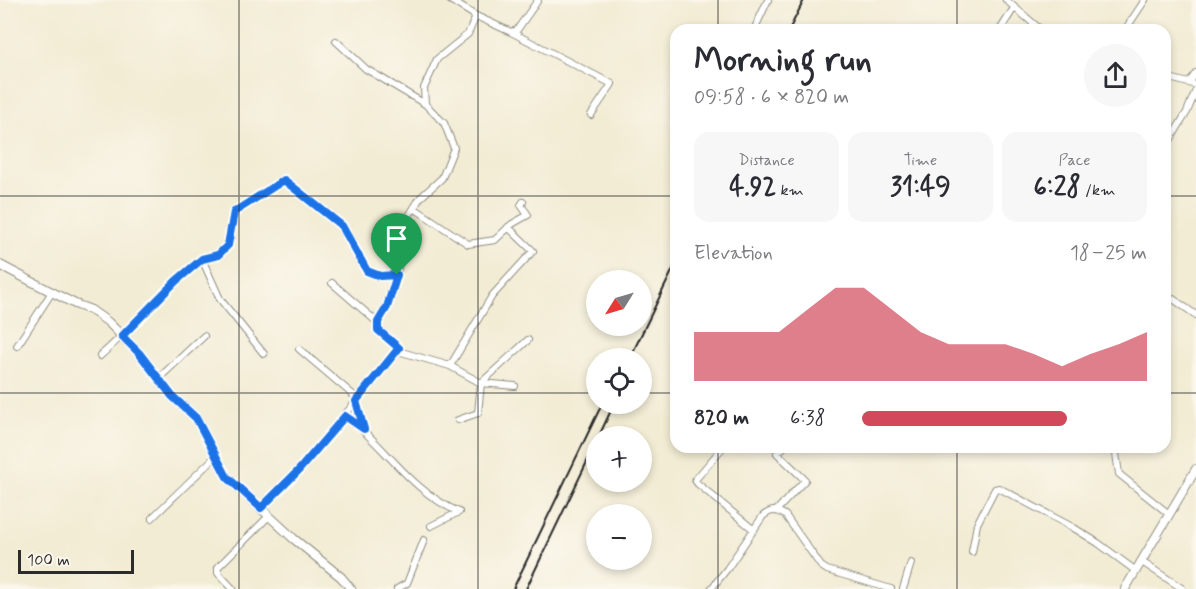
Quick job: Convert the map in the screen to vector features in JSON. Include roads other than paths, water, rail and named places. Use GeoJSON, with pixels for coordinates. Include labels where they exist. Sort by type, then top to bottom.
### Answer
{"type":"FeatureCollection","features":[{"type":"Feature","properties":{"kind":"main road"},"geometry":{"type":"LineString","coordinates":[[0,265],[91,310],[108,322],[139,353],[172,396],[196,418],[227,477],[341,577],[351,589]]}},
{"type":"Feature","properties":{"kind":"main road"},"geometry":{"type":"LineString","coordinates":[[1125,589],[1169,514],[1193,481],[1196,469]]}},
{"type":"Feature","properties":{"kind":"street"},"geometry":{"type":"LineString","coordinates":[[450,0],[476,16],[612,84],[591,115]]}},
{"type":"Feature","properties":{"kind":"street"},"geometry":{"type":"LineString","coordinates":[[511,32],[517,30],[538,0]]}},
{"type":"Feature","properties":{"kind":"street"},"geometry":{"type":"LineString","coordinates":[[757,24],[768,0]]}},
{"type":"Feature","properties":{"kind":"street"},"geometry":{"type":"LineString","coordinates":[[1006,0],[1034,24]]}},
{"type":"Feature","properties":{"kind":"street"},"geometry":{"type":"LineString","coordinates":[[1129,24],[1145,0]]}},
{"type":"Feature","properties":{"kind":"street"},"geometry":{"type":"LineString","coordinates":[[1004,24],[1014,8]]}},
{"type":"Feature","properties":{"kind":"street"},"geometry":{"type":"LineString","coordinates":[[425,104],[424,88],[437,59],[468,34],[476,16]]}},
{"type":"Feature","properties":{"kind":"street"},"geometry":{"type":"LineString","coordinates":[[261,508],[298,471],[398,351],[396,343],[378,330],[378,322],[387,307],[397,275],[400,256],[399,232],[420,198],[442,178],[454,148],[444,123],[425,104],[366,69],[336,41]]}},
{"type":"Feature","properties":{"kind":"street"},"geometry":{"type":"LineString","coordinates":[[1171,78],[1192,84],[1196,73]]}},
{"type":"Feature","properties":{"kind":"street"},"geometry":{"type":"LineString","coordinates":[[1171,138],[1196,90]]}},
{"type":"Feature","properties":{"kind":"street"},"geometry":{"type":"LineString","coordinates":[[100,356],[176,281],[202,259],[218,255],[228,245],[234,212],[284,180],[342,226],[367,271],[380,276],[397,275]]}},
{"type":"Feature","properties":{"kind":"street"},"geometry":{"type":"LineString","coordinates":[[414,208],[468,244],[495,240],[528,215],[520,205],[523,202]]}},
{"type":"Feature","properties":{"kind":"street"},"geometry":{"type":"LineString","coordinates":[[450,366],[492,296],[533,251],[508,228]]}},
{"type":"Feature","properties":{"kind":"street"},"geometry":{"type":"LineString","coordinates":[[202,259],[220,299],[264,354]]}},
{"type":"Feature","properties":{"kind":"street"},"geometry":{"type":"LineString","coordinates":[[332,283],[378,322]]}},
{"type":"Feature","properties":{"kind":"street"},"geometry":{"type":"LineString","coordinates":[[16,346],[52,292]]}},
{"type":"Feature","properties":{"kind":"street"},"geometry":{"type":"LineString","coordinates":[[1171,298],[1196,315]]}},
{"type":"Feature","properties":{"kind":"street"},"geometry":{"type":"LineString","coordinates":[[158,379],[204,336]]}},
{"type":"Feature","properties":{"kind":"street"},"geometry":{"type":"LineString","coordinates":[[458,420],[478,413],[481,383],[528,340]]}},
{"type":"Feature","properties":{"kind":"street"},"geometry":{"type":"LineString","coordinates":[[299,349],[357,400],[364,429]]}},
{"type":"Feature","properties":{"kind":"street"},"geometry":{"type":"LineString","coordinates":[[398,351],[450,366],[481,383],[515,386]]}},
{"type":"Feature","properties":{"kind":"street"},"geometry":{"type":"LineString","coordinates":[[345,416],[364,429],[422,489],[449,508],[459,512],[431,526]]}},
{"type":"Feature","properties":{"kind":"street"},"geometry":{"type":"LineString","coordinates":[[718,453],[695,480],[754,530]]}},
{"type":"Feature","properties":{"kind":"street"},"geometry":{"type":"LineString","coordinates":[[776,511],[805,480],[777,453]]}},
{"type":"Feature","properties":{"kind":"street"},"geometry":{"type":"LineString","coordinates":[[1116,453],[1119,474],[1169,514]]}},
{"type":"Feature","properties":{"kind":"street"},"geometry":{"type":"LineString","coordinates":[[152,518],[216,456]]}},
{"type":"Feature","properties":{"kind":"street"},"geometry":{"type":"LineString","coordinates":[[972,552],[978,520],[995,489],[999,488],[1074,528],[1136,571]]}},
{"type":"Feature","properties":{"kind":"street"},"geometry":{"type":"LineString","coordinates":[[711,589],[728,569],[763,516],[770,511],[785,515],[821,566],[827,570],[891,589]]}},
{"type":"Feature","properties":{"kind":"street"},"geometry":{"type":"LineString","coordinates":[[233,589],[218,573],[218,567],[269,516]]}},
{"type":"Feature","properties":{"kind":"street"},"geometry":{"type":"LineString","coordinates":[[398,589],[406,587],[424,540]]}},
{"type":"Feature","properties":{"kind":"street"},"geometry":{"type":"LineString","coordinates":[[1142,562],[1183,589]]}},
{"type":"Feature","properties":{"kind":"street"},"geometry":{"type":"LineString","coordinates":[[903,589],[911,563]]}},
{"type":"Feature","properties":{"kind":"railway"},"geometry":{"type":"LineString","coordinates":[[792,24],[804,0]]}},
{"type":"Feature","properties":{"kind":"railway"},"geometry":{"type":"LineString","coordinates":[[635,348],[670,275]]}},
{"type":"Feature","properties":{"kind":"railway"},"geometry":{"type":"LineString","coordinates":[[513,589],[597,414]]}},
{"type":"Feature","properties":{"kind":"railway"},"geometry":{"type":"LineString","coordinates":[[604,426],[609,414]]}},
{"type":"Feature","properties":{"kind":"railway"},"geometry":{"type":"LineString","coordinates":[[526,589],[586,464]]}}]}
